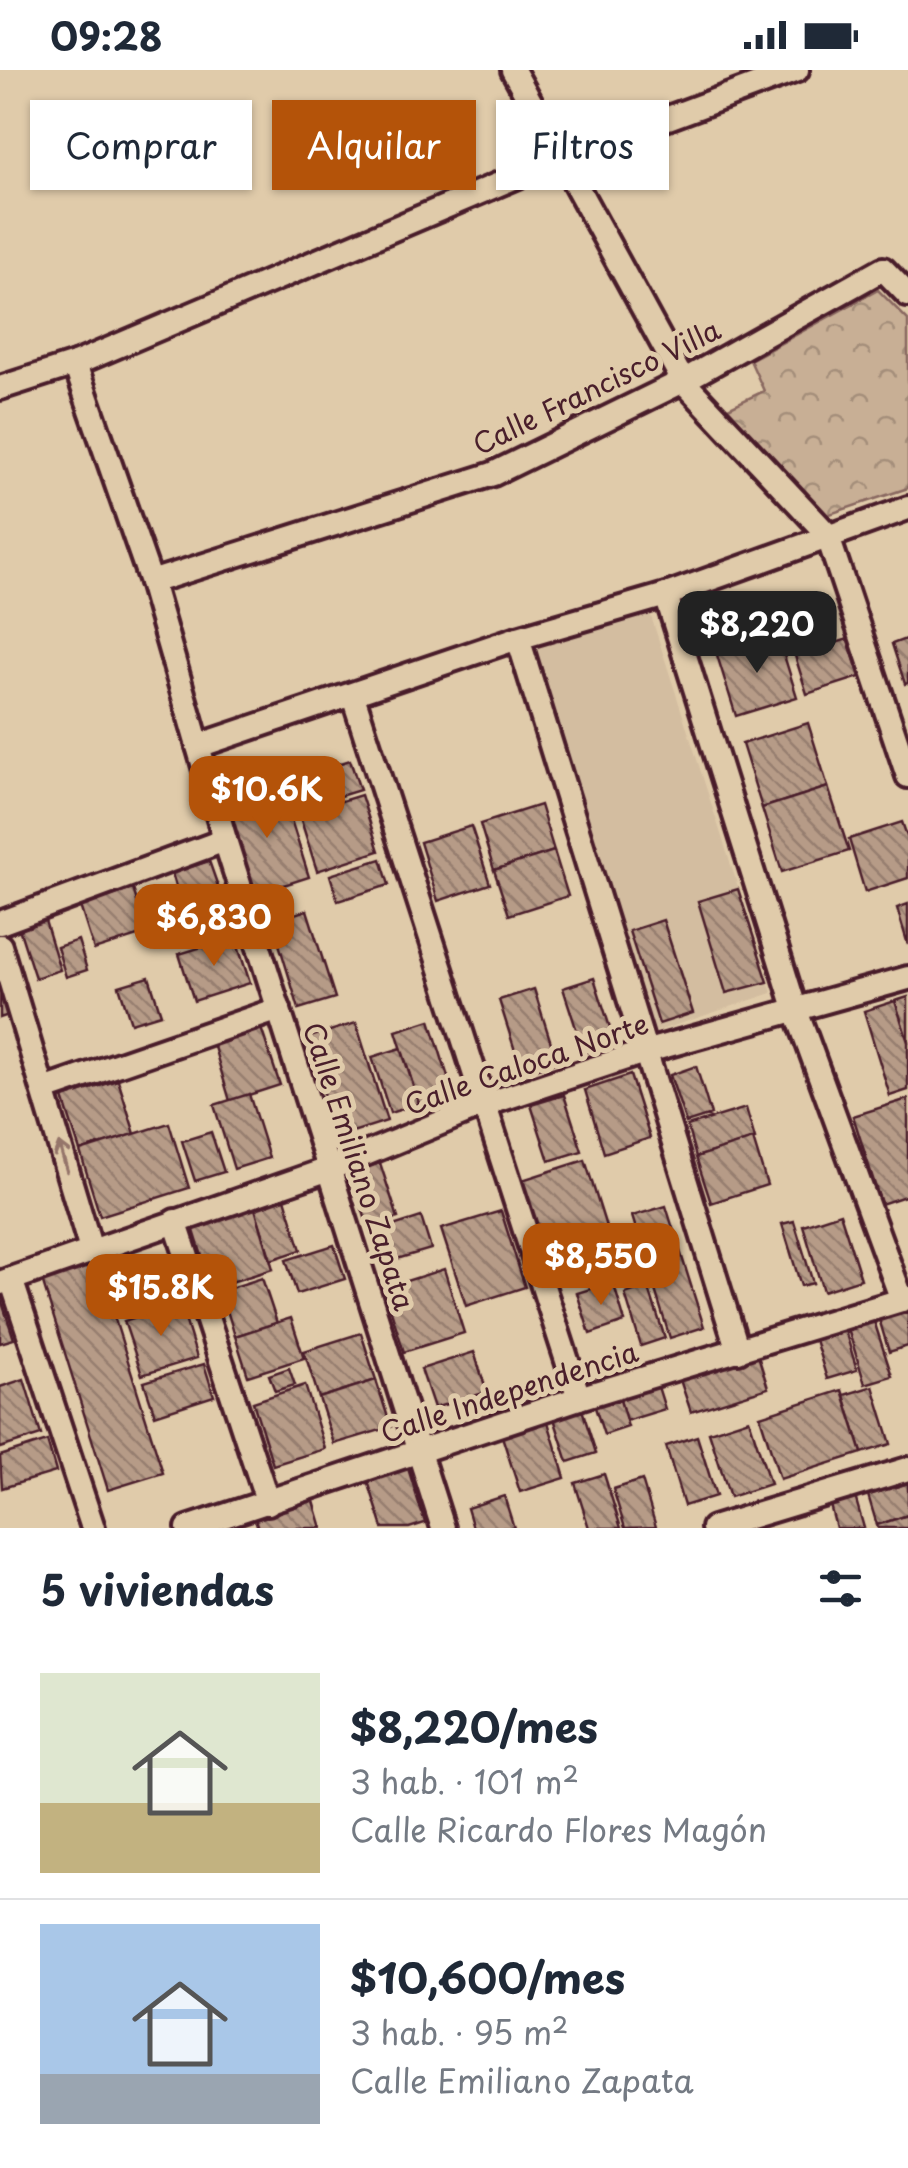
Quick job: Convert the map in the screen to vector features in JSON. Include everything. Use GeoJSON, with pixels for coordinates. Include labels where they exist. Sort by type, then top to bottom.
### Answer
{"type":"FeatureCollection","features":[{"type":"Feature","properties":{"kind":"street"},"geometry":{"type":"LineString","coordinates":[[513,70],[530,100]]}},
{"type":"Feature","properties":{"kind":"street"},"geometry":{"type":"LineString","coordinates":[[669,118],[797,70]]}},
{"type":"Feature","properties":{"kind":"street"},"geometry":{"type":"LineString","coordinates":[[0,388],[75,364],[496,185]]}},
{"type":"Feature","properties":{"kind":"street"},"geometry":{"type":"LineString","coordinates":[[581,190],[683,382],[826,534],[908,776]]}},
{"type":"Feature","properties":{"kind":"street","name":"Calle Francisco Villa"},"geometry":{"type":"LineString","coordinates":[[152,582],[493,474],[683,382],[884,269],[908,295]]}},
{"type":"Feature","properties":{"kind":"street","name":"Calle Emiliano Zapata"},"geometry":{"type":"LineString","coordinates":[[75,364],[152,582],[225,840],[443,1528]]}},
{"type":"Feature","properties":{"kind":"street"},"geometry":{"type":"LineString","coordinates":[[198,746],[518,638],[666,594],[908,508]]}},
{"type":"Feature","properties":{"kind":"street"},"geometry":{"type":"LineString","coordinates":[[666,594],[795,1008],[905,1299]]}},
{"type":"Feature","properties":{"kind":"street"},"geometry":{"type":"LineString","coordinates":[[518,638],[738,1352]]}},
{"type":"Feature","properties":{"kind":"street"},"geometry":{"type":"LineString","coordinates":[[353,696],[579,1398]]}},
{"type":"Feature","properties":{"kind":"street"},"geometry":{"type":"LineString","coordinates":[[0,924],[225,840]]}},
{"type":"Feature","properties":{"kind":"street"},"geometry":{"type":"LineString","coordinates":[[0,946],[90,1250]]}},
{"type":"Feature","properties":{"kind":"street","name":"Calle Caloca Norte"},"geometry":{"type":"LineString","coordinates":[[6,1281],[329,1169],[484,1105],[644,1052],[908,978]]}},
{"type":"Feature","properties":{"kind":"street"},"geometry":{"type":"LineString","coordinates":[[44,1090],[278,1008]]}},
{"type":"Feature","properties":{"kind":"street"},"geometry":{"type":"LineString","coordinates":[[176,1221],[268,1503]]}},
{"type":"Feature","properties":{"kind":"street"},"geometry":{"type":"LineString","coordinates":[[6,1281],[93,1528]]}},
{"type":"Feature","properties":{"kind":"street","name":"Calle Independencia"},"geometry":{"type":"LineString","coordinates":[[188,1528],[579,1398],[905,1299]]}},
{"type":"Feature","properties":{"kind":"street"},"geometry":{"type":"LineString","coordinates":[[713,1528],[784,1518],[908,1468]]}},
{"type":"Feature","properties":{"kind":"shaded area"},"geometry":{"type":"Polygon","coordinates":[[[650,613],[772,993],[652,1033],[534,649],[650,613]]]}},
{"type":"Feature","properties":{"kind":"green space"},"geometry":{"type":"Polygon","coordinates":[[[878,290],[908,320],[908,488],[827,515],[817,511],[728,408],[764,391],[750,360],[878,290]]]}},
{"type":"Feature","properties":{"kind":"building"},"geometry":{"type":"Polygon","coordinates":[[[778,636],[797,697],[736,716],[717,655],[778,636]]]}},
{"type":"Feature","properties":{"kind":"building"},"geometry":{"type":"Polygon","coordinates":[[[908,638],[908,683],[905,684],[892,644],[908,638]]]}},
{"type":"Feature","properties":{"kind":"building"},"geometry":{"type":"Polygon","coordinates":[[[848,639],[860,677],[807,694],[795,656],[848,639]]]}},
{"type":"Feature","properties":{"kind":"building"},"geometry":{"type":"Polygon","coordinates":[[[808,723],[828,787],[762,808],[742,744],[808,723]]]}},
{"type":"Feature","properties":{"kind":"building"},"geometry":{"type":"Polygon","coordinates":[[[350,760],[360,790],[307,806],[297,777],[350,760]]]}},
{"type":"Feature","properties":{"kind":"building"},"geometry":{"type":"Polygon","coordinates":[[[828,787],[849,851],[782,872],[762,808],[828,787]]]}},
{"type":"Feature","properties":{"kind":"building"},"geometry":{"type":"Polygon","coordinates":[[[281,788],[309,877],[253,895],[225,806],[281,788]]]}},
{"type":"Feature","properties":{"kind":"building"},"geometry":{"type":"Polygon","coordinates":[[[361,795],[379,851],[317,871],[299,814],[361,795]]]}},
{"type":"Feature","properties":{"kind":"building"},"geometry":{"type":"Polygon","coordinates":[[[540,805],[554,851],[494,870],[480,824],[540,805]]]}},
{"type":"Feature","properties":{"kind":"building"},"geometry":{"type":"Polygon","coordinates":[[[902,822],[908,839],[908,878],[865,892],[849,839],[902,822]]]}},
{"type":"Feature","properties":{"kind":"building"},"geometry":{"type":"Polygon","coordinates":[[[471,826],[490,884],[438,901],[420,842],[471,826]]]}},
{"type":"Feature","properties":{"kind":"building"},"geometry":{"type":"Polygon","coordinates":[[[554,851],[568,896],[509,915],[494,870],[554,851]]]}},
{"type":"Feature","properties":{"kind":"building"},"geometry":{"type":"Polygon","coordinates":[[[381,859],[389,885],[338,901],[330,875],[381,859]]]}},
{"type":"Feature","properties":{"kind":"building"},"geometry":{"type":"Polygon","coordinates":[[[209,861],[221,895],[182,907],[172,873],[209,861]]]}},
{"type":"Feature","properties":{"kind":"building"},"geometry":{"type":"Polygon","coordinates":[[[133,889],[147,933],[94,950],[80,906],[133,889]]]}},
{"type":"Feature","properties":{"kind":"building"},"geometry":{"type":"Polygon","coordinates":[[[738,889],[768,982],[726,993],[698,901],[738,889]]]}},
{"type":"Feature","properties":{"kind":"building"},"geometry":{"type":"Polygon","coordinates":[[[908,904],[908,945],[897,908],[908,904]]]}},
{"type":"Feature","properties":{"kind":"building"},"geometry":{"type":"Polygon","coordinates":[[[307,910],[335,998],[299,1009],[272,921],[307,910]]]}},
{"type":"Feature","properties":{"kind":"building"},"geometry":{"type":"Polygon","coordinates":[[[43,914],[60,970],[35,978],[17,922],[43,914]]]}},
{"type":"Feature","properties":{"kind":"building"},"geometry":{"type":"Polygon","coordinates":[[[663,920],[693,1013],[659,1024],[629,931],[663,920]]]}},
{"type":"Feature","properties":{"kind":"building"},"geometry":{"type":"Polygon","coordinates":[[[235,937],[250,983],[194,1001],[179,954],[235,937]]]}},
{"type":"Feature","properties":{"kind":"building"},"geometry":{"type":"Polygon","coordinates":[[[78,940],[87,970],[66,977],[57,947],[78,940]]]}},
{"type":"Feature","properties":{"kind":"building"},"geometry":{"type":"Polygon","coordinates":[[[0,957],[17,1012],[0,1018],[0,957]]]}},
{"type":"Feature","properties":{"kind":"building"},"geometry":{"type":"Polygon","coordinates":[[[149,977],[161,1014],[131,1023],[119,986],[149,977]]]}},
{"type":"Feature","properties":{"kind":"building"},"geometry":{"type":"Polygon","coordinates":[[[594,978],[615,1043],[584,1053],[563,988],[594,978]]]}},
{"type":"Feature","properties":{"kind":"building"},"geometry":{"type":"Polygon","coordinates":[[[534,989],[557,1062],[522,1073],[499,1000],[534,989]]]}},
{"type":"Feature","properties":{"kind":"building"},"geometry":{"type":"Polygon","coordinates":[[[908,997],[908,1043],[895,1001],[908,997]]]}},
{"type":"Feature","properties":{"kind":"building"},"geometry":{"type":"Polygon","coordinates":[[[895,1001],[908,1042],[908,1090],[890,1096],[864,1011],[895,1001]]]}},
{"type":"Feature","properties":{"kind":"building"},"geometry":{"type":"Polygon","coordinates":[[[430,1020],[453,1093],[419,1104],[396,1031],[430,1020]]]}},
{"type":"Feature","properties":{"kind":"building"},"geometry":{"type":"Polygon","coordinates":[[[356,1023],[387,1121],[337,1137],[306,1038],[356,1023]]]}},
{"type":"Feature","properties":{"kind":"building"},"geometry":{"type":"Polygon","coordinates":[[[260,1025],[280,1085],[230,1101],[212,1040],[260,1025]]]}},
{"type":"Feature","properties":{"kind":"building"},"geometry":{"type":"Polygon","coordinates":[[[401,1048],[419,1104],[390,1113],[372,1057],[401,1048]]]}},
{"type":"Feature","properties":{"kind":"building"},"geometry":{"type":"Polygon","coordinates":[[[696,1066],[711,1115],[686,1123],[670,1075],[696,1066]]]}},
{"type":"Feature","properties":{"kind":"building"},"geometry":{"type":"Polygon","coordinates":[[[630,1075],[650,1138],[604,1153],[585,1090],[630,1075]]]}},
{"type":"Feature","properties":{"kind":"building"},"geometry":{"type":"Polygon","coordinates":[[[118,1080],[135,1134],[80,1151],[63,1098],[118,1080]]]}},
{"type":"Feature","properties":{"kind":"building"},"geometry":{"type":"Polygon","coordinates":[[[249,1094],[269,1158],[234,1169],[214,1105],[249,1094]]]}},
{"type":"Feature","properties":{"kind":"building"},"geometry":{"type":"Polygon","coordinates":[[[564,1095],[582,1151],[549,1161],[531,1105],[564,1095]]]}},
{"type":"Feature","properties":{"kind":"building"},"geometry":{"type":"Polygon","coordinates":[[[908,1099],[908,1195],[881,1204],[853,1116],[908,1099]]]}},
{"type":"Feature","properties":{"kind":"building"},"geometry":{"type":"Polygon","coordinates":[[[746,1108],[755,1139],[696,1157],[687,1126],[746,1108]]]}},
{"type":"Feature","properties":{"kind":"building"},"geometry":{"type":"Polygon","coordinates":[[[169,1123],[189,1188],[100,1216],[80,1151],[169,1123]]]}},
{"type":"Feature","properties":{"kind":"building"},"geometry":{"type":"Polygon","coordinates":[[[211,1132],[224,1172],[195,1181],[182,1141],[211,1132]]]}},
{"type":"Feature","properties":{"kind":"building"},"geometry":{"type":"Polygon","coordinates":[[[753,1139],[767,1185],[711,1203],[696,1157],[753,1139]]]}},
{"type":"Feature","properties":{"kind":"building"},"geometry":{"type":"Polygon","coordinates":[[[585,1160],[613,1249],[550,1269],[522,1180],[585,1160]]]}},
{"type":"Feature","properties":{"kind":"building"},"geometry":{"type":"Polygon","coordinates":[[[380,1163],[398,1218],[368,1227],[351,1172],[380,1163]]]}},
{"type":"Feature","properties":{"kind":"building"},"geometry":{"type":"Polygon","coordinates":[[[284,1195],[301,1250],[271,1260],[254,1205],[284,1195]]]}},
{"type":"Feature","properties":{"kind":"building"},"geometry":{"type":"Polygon","coordinates":[[[254,1205],[273,1269],[212,1288],[192,1224],[254,1205]]]}},
{"type":"Feature","properties":{"kind":"building"},"geometry":{"type":"Polygon","coordinates":[[[666,1206],[704,1327],[670,1338],[632,1216],[666,1206]]]}},
{"type":"Feature","properties":{"kind":"building"},"geometry":{"type":"Polygon","coordinates":[[[501,1211],[525,1287],[466,1306],[441,1229],[501,1211]]]}},
{"type":"Feature","properties":{"kind":"building"},"geometry":{"type":"Polygon","coordinates":[[[840,1213],[861,1279],[823,1291],[803,1225],[840,1213]]]}},
{"type":"Feature","properties":{"kind":"building"},"geometry":{"type":"Polygon","coordinates":[[[421,1217],[431,1249],[380,1264],[371,1233],[421,1217]]]}},
{"type":"Feature","properties":{"kind":"building"},"geometry":{"type":"Polygon","coordinates":[[[794,1221],[813,1283],[801,1286],[782,1224],[794,1221]]]}},
{"type":"Feature","properties":{"kind":"building"},"geometry":{"type":"Polygon","coordinates":[[[334,1245],[345,1279],[297,1294],[286,1260],[334,1245]]]}},
{"type":"Feature","properties":{"kind":"building"},"geometry":{"type":"Polygon","coordinates":[[[97,1262],[163,1473],[108,1490],[42,1280],[97,1262]]]}},
{"type":"Feature","properties":{"kind":"building"},"geometry":{"type":"Polygon","coordinates":[[[444,1269],[464,1333],[404,1352],[384,1288],[444,1269]]]}},
{"type":"Feature","properties":{"kind":"building"},"geometry":{"type":"Polygon","coordinates":[[[262,1278],[277,1323],[235,1336],[221,1291],[262,1278]]]}},
{"type":"Feature","properties":{"kind":"building"},"geometry":{"type":"Polygon","coordinates":[[[613,1282],[625,1322],[590,1334],[577,1293],[613,1282]]]}},
{"type":"Feature","properties":{"kind":"building"},"geometry":{"type":"Polygon","coordinates":[[[648,1286],[665,1338],[641,1346],[625,1294],[648,1286]]]}},
{"type":"Feature","properties":{"kind":"building"},"geometry":{"type":"Polygon","coordinates":[[[0,1296],[14,1339],[0,1343],[0,1296]]]}},
{"type":"Feature","properties":{"kind":"building"},"geometry":{"type":"Polygon","coordinates":[[[908,1302],[908,1346],[889,1352],[877,1312],[908,1302]]]}},
{"type":"Feature","properties":{"kind":"building"},"geometry":{"type":"Polygon","coordinates":[[[180,1303],[197,1358],[142,1375],[124,1321],[180,1303]]]}},
{"type":"Feature","properties":{"kind":"building"},"geometry":{"type":"Polygon","coordinates":[[[291,1318],[304,1358],[248,1376],[235,1336],[291,1318]]]}},
{"type":"Feature","properties":{"kind":"building"},"geometry":{"type":"Polygon","coordinates":[[[874,1321],[892,1376],[865,1384],[848,1329],[874,1321]]]}},
{"type":"Feature","properties":{"kind":"building"},"geometry":{"type":"Polygon","coordinates":[[[843,1324],[857,1370],[827,1379],[813,1333],[843,1324]]]}},
{"type":"Feature","properties":{"kind":"building"},"geometry":{"type":"Polygon","coordinates":[[[361,1333],[376,1380],[319,1398],[304,1351],[361,1333]]]}},
{"type":"Feature","properties":{"kind":"building"},"geometry":{"type":"Polygon","coordinates":[[[756,1349],[768,1388],[691,1412],[678,1374],[756,1349]]]}},
{"type":"Feature","properties":{"kind":"building"},"geometry":{"type":"Polygon","coordinates":[[[474,1352],[487,1392],[434,1408],[421,1369],[474,1352]]]}},
{"type":"Feature","properties":{"kind":"building"},"geometry":{"type":"Polygon","coordinates":[[[204,1364],[214,1396],[155,1415],[144,1382],[204,1364]]]}},
{"type":"Feature","properties":{"kind":"building"},"geometry":{"type":"Polygon","coordinates":[[[289,1368],[295,1385],[275,1391],[269,1375],[289,1368]]]}},
{"type":"Feature","properties":{"kind":"building"},"geometry":{"type":"Polygon","coordinates":[[[655,1377],[665,1409],[626,1421],[617,1390],[655,1377]]]}},
{"type":"Feature","properties":{"kind":"building"},"geometry":{"type":"Polygon","coordinates":[[[24,1379],[41,1435],[0,1448],[0,1387],[24,1379]]]}},
{"type":"Feature","properties":{"kind":"building"},"geometry":{"type":"Polygon","coordinates":[[[376,1380],[391,1427],[334,1444],[319,1398],[376,1380]]]}},
{"type":"Feature","properties":{"kind":"building"},"geometry":{"type":"Polygon","coordinates":[[[305,1385],[325,1449],[273,1465],[253,1402],[305,1385]]]}},
{"type":"Feature","properties":{"kind":"building"},"geometry":{"type":"Polygon","coordinates":[[[873,1386],[891,1444],[862,1453],[844,1395],[873,1386]]]}},
{"type":"Feature","properties":{"kind":"building"},"geometry":{"type":"Polygon","coordinates":[[[617,1390],[628,1427],[604,1435],[592,1398],[617,1390]]]}},
{"type":"Feature","properties":{"kind":"building"},"geometry":{"type":"Polygon","coordinates":[[[842,1390],[862,1453],[780,1479],[760,1416],[842,1390]]]}},
{"type":"Feature","properties":{"kind":"building"},"geometry":{"type":"Polygon","coordinates":[[[579,1400],[596,1453],[568,1462],[551,1409],[579,1400]]]}},
{"type":"Feature","properties":{"kind":"building"},"geometry":{"type":"Polygon","coordinates":[[[545,1412],[565,1478],[520,1492],[499,1427],[545,1412]]]}},
{"type":"Feature","properties":{"kind":"building"},"geometry":{"type":"Polygon","coordinates":[[[749,1419],[770,1484],[730,1497],[709,1432],[749,1419]]]}},
{"type":"Feature","properties":{"kind":"building"},"geometry":{"type":"Polygon","coordinates":[[[697,1436],[716,1496],[684,1506],[666,1446],[697,1436]]]}},
{"type":"Feature","properties":{"kind":"building"},"geometry":{"type":"Polygon","coordinates":[[[47,1441],[56,1472],[2,1488],[0,1456],[47,1441]]]}},
{"type":"Feature","properties":{"kind":"building"},"geometry":{"type":"Polygon","coordinates":[[[406,1462],[425,1523],[409,1528],[383,1528],[366,1475],[406,1462]]]}},
{"type":"Feature","properties":{"kind":"building"},"geometry":{"type":"Polygon","coordinates":[[[604,1474],[621,1528],[589,1528],[575,1483],[604,1474]]]}},
{"type":"Feature","properties":{"kind":"building"},"geometry":{"type":"Polygon","coordinates":[[[642,1480],[656,1527],[625,1528],[613,1489],[642,1480]]]}},
{"type":"Feature","properties":{"kind":"building"},"geometry":{"type":"Polygon","coordinates":[[[908,1483],[908,1515],[877,1525],[868,1495],[908,1483]]]}},
{"type":"Feature","properties":{"kind":"building"},"geometry":{"type":"Polygon","coordinates":[[[311,1491],[322,1528],[258,1528],[252,1510],[311,1491]]]}},
{"type":"Feature","properties":{"kind":"building"},"geometry":{"type":"Polygon","coordinates":[[[854,1493],[864,1528],[836,1528],[829,1501],[854,1493]]]}},
{"type":"Feature","properties":{"kind":"building"},"geometry":{"type":"Polygon","coordinates":[[[504,1496],[514,1528],[473,1528],[467,1508],[504,1496]]]}},
{"type":"Feature","properties":{"kind":"building"},"geometry":{"type":"Polygon","coordinates":[[[908,1515],[908,1528],[878,1528],[877,1525],[908,1515]]]}}]}
